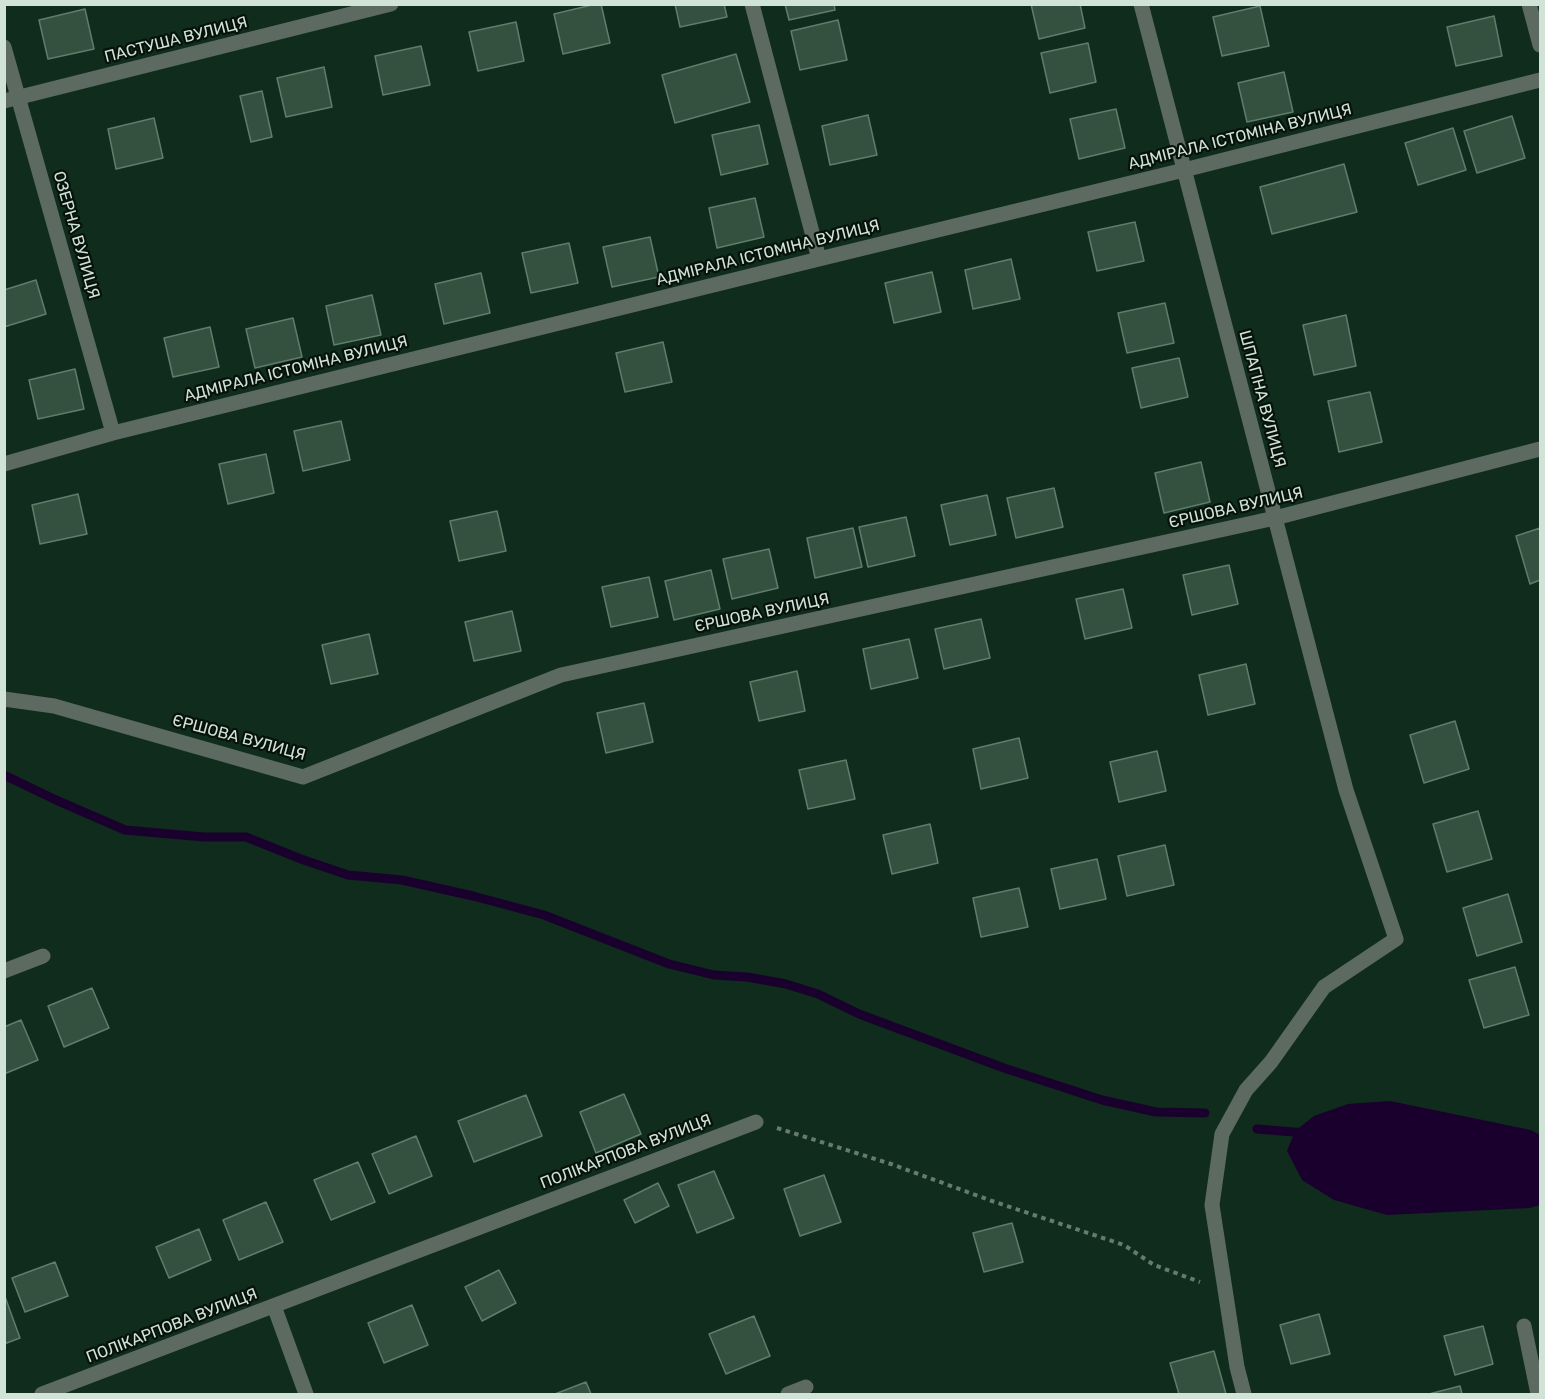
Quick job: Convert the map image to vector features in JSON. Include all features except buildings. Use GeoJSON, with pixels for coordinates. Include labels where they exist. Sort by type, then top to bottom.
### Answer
{"type":"FeatureCollection","features":[{"type":"Feature","properties":{"kind":"street","name":"ПАСТУША ВУЛИЦЯ"},"geometry":{"type":"LineString","coordinates":[[12,99],[391,4]]}},
{"type":"Feature","properties":{"kind":"street"},"geometry":{"type":"LineString","coordinates":[[752,4],[819,258]]}},
{"type":"Feature","properties":{"kind":"street","name":"ШПАГІНА ВУЛИЦЯ"},"geometry":{"type":"LineString","coordinates":[[1141,4],[1347,790],[1396,939],[1324,987],[1271,1062],[1246,1090],[1222,1134],[1212,1204],[1225,1291]]}},
{"type":"Feature","properties":{"kind":"street"},"geometry":{"type":"LineString","coordinates":[[1529,4],[1540,45]]}},
{"type":"Feature","properties":{"kind":"street","name":"ОЗЕРНА ВУЛИЦЯ"},"geometry":{"type":"LineString","coordinates":[[4,48],[12,99],[113,433]]}},
{"type":"Feature","properties":{"kind":"street","name":"АДМІРАЛА ІСТОМІНА ВУЛИЦЯ"},"geometry":{"type":"LineString","coordinates":[[4,464],[113,433],[1184,170],[1540,80]]}},
{"type":"Feature","properties":{"kind":"street","name":"ЄРШОВА ВУЛИЦЯ"},"geometry":{"type":"LineString","coordinates":[[4,699],[54,706],[303,777],[561,675],[1275,518],[1540,449]]}},
{"type":"Feature","properties":{"kind":"street"},"geometry":{"type":"LineString","coordinates":[[4,971],[43,956]]}},
{"type":"Feature","properties":{"kind":"street","name":"ПОЛІКАРПОВА ВУЛИЦЯ"},"geometry":{"type":"LineString","coordinates":[[42,1395],[756,1122]]}},
{"type":"Feature","properties":{"kind":"street"},"geometry":{"type":"LineString","coordinates":[[1225,1291],[1237,1367],[1244,1395]]}},
{"type":"Feature","properties":{"kind":"street"},"geometry":{"type":"LineString","coordinates":[[274,1306],[306,1395]]}},
{"type":"Feature","properties":{"kind":"street"},"geometry":{"type":"LineString","coordinates":[[1524,1326],[1538,1395]]}},
{"type":"Feature","properties":{"kind":"street"},"geometry":{"type":"LineString","coordinates":[[788,1395],[806,1388]]}},
{"type":"Feature","properties":{"kind":"path"},"geometry":{"type":"LineString","coordinates":[[756,1122],[891,1164],[1124,1245],[1154,1265],[1225,1291]]}},
{"type":"Feature","properties":{"kind":"shaded area"},"geometry":{"type":"Polygon","coordinates":[[[1390,1101],[1531,1130],[1540,1135],[1540,1205],[1530,1208],[1387,1215],[1334,1200],[1302,1180],[1287,1151],[1295,1131],[1314,1116],[1348,1104],[1390,1101]]]}},
{"type":"Feature","properties":{"kind":"waterway"},"geometry":{"type":"LineString","coordinates":[[4,775],[125,830],[204,837],[246,837],[348,875],[402,880],[473,896],[544,915],[669,964],[714,975],[747,977],[786,984],[818,994],[859,1014],[1004,1068],[1102,1100],[1156,1112],[1205,1113]]}},
{"type":"Feature","properties":{"kind":"waterway"},"geometry":{"type":"LineString","coordinates":[[1257,1129],[1306,1133]]}}]}
